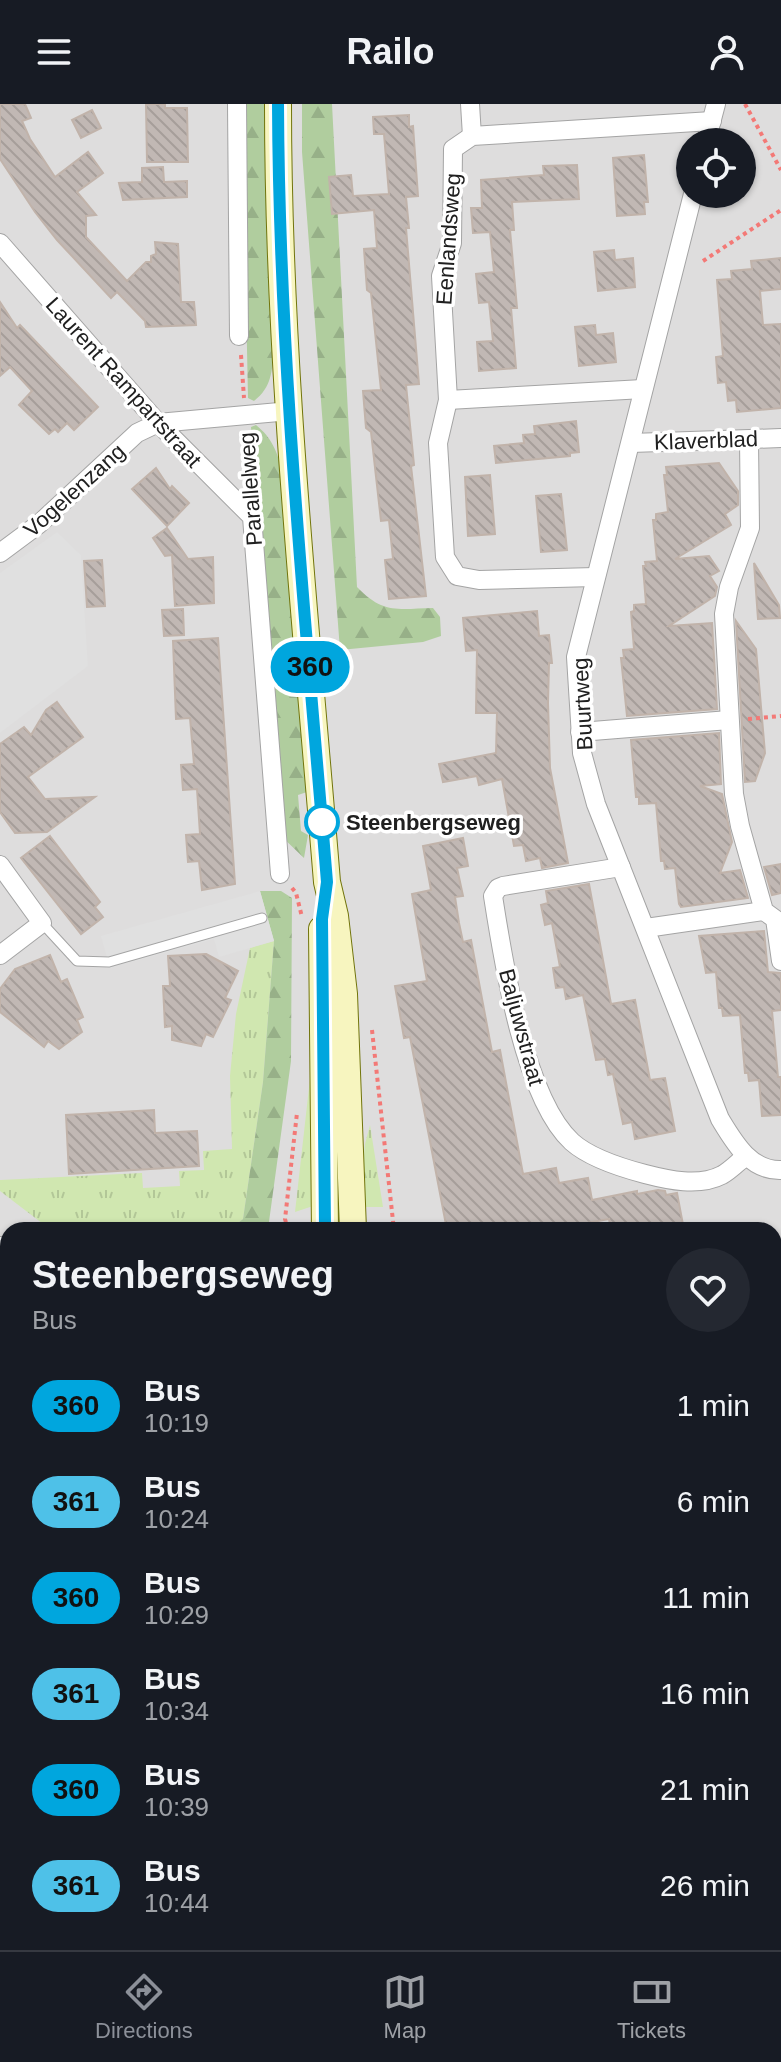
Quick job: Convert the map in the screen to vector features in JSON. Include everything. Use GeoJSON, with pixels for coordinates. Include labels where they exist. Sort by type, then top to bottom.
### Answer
{"type":"FeatureCollection","features":[{"type":"Feature","properties":{"kind":"main road"},"geometry":{"type":"LineString","coordinates":[[278,104],[278,198],[290,411],[327,882],[335,916],[344,994],[353,1222]]}},
{"type":"Feature","properties":{"kind":"main road"},"geometry":{"type":"LineString","coordinates":[[325,1222],[322,919],[327,882]]}},
{"type":"Feature","properties":{"kind":"street"},"geometry":{"type":"LineString","coordinates":[[237,104],[239,336]]}},
{"type":"Feature","properties":{"kind":"street"},"geometry":{"type":"LineString","coordinates":[[470,104],[472,136],[714,113]]}},
{"type":"Feature","properties":{"kind":"street","name":"Eenlandsweg"},"geometry":{"type":"LineString","coordinates":[[472,136],[453,149],[452,243],[441,276],[448,400],[438,443],[445,557],[457,576],[479,580],[595,577]]}},
{"type":"Feature","properties":{"kind":"street","name":"Buurtweg"},"geometry":{"type":"LineString","coordinates":[[689,208],[576,657],[580,732],[582,753],[596,804],[720,1119],[746,1156]]}},
{"type":"Feature","properties":{"kind":"street","name":"Laurent Rampartstraat"},"geometry":{"type":"LineString","coordinates":[[0,243],[158,423],[252,517]]}},
{"type":"Feature","properties":{"kind":"street"},"geometry":{"type":"LineString","coordinates":[[448,400],[643,389]]}},
{"type":"Feature","properties":{"kind":"street","name":"Vogelenzang"},"geometry":{"type":"LineString","coordinates":[[0,553],[39,524],[137,433],[158,423],[290,411]]}},
{"type":"Feature","properties":{"kind":"street","name":"Klaverblad"},"geometry":{"type":"LineString","coordinates":[[631,443],[781,438]]}},
{"type":"Feature","properties":{"kind":"street"},"geometry":{"type":"LineString","coordinates":[[749,440],[750,528],[729,587],[724,614],[729,720],[734,794],[740,826],[764,911],[775,919],[781,961]]}},
{"type":"Feature","properties":{"kind":"street","name":"Parallelweg"},"geometry":{"type":"LineString","coordinates":[[252,517],[280,874]]}},
{"type":"Feature","properties":{"kind":"street"},"geometry":{"type":"LineString","coordinates":[[580,732],[729,720]]}},
{"type":"Feature","properties":{"kind":"street","name":"Baljuwstraat"},"geometry":{"type":"LineString","coordinates":[[621,867],[503,886],[493,896],[504,959],[538,1092],[573,1143],[632,1171],[682,1181],[701,1181],[721,1175],[746,1156]]}},
{"type":"Feature","properties":{"kind":"street"},"geometry":{"type":"LineString","coordinates":[[0,955],[42,923],[2,868]]}},
{"type":"Feature","properties":{"kind":"street"},"geometry":{"type":"LineString","coordinates":[[646,928],[764,911]]}},
{"type":"Feature","properties":{"kind":"street"},"geometry":{"type":"LineString","coordinates":[[746,1156],[755,1163],[781,1170]]}},
{"type":"Feature","properties":{"kind":"lane"},"geometry":{"type":"LineString","coordinates":[[42,923],[77,961],[109,962],[262,918]]}},
{"type":"Feature","properties":{"kind":"path"},"geometry":{"type":"LineString","coordinates":[[745,104],[781,170]]}},
{"type":"Feature","properties":{"kind":"path"},"geometry":{"type":"LineString","coordinates":[[703,261],[781,210]]}},
{"type":"Feature","properties":{"kind":"path","name":"Parallelweg"},"geometry":{"type":"LineString","coordinates":[[239,336],[252,517]]}},
{"type":"Feature","properties":{"kind":"path"},"geometry":{"type":"LineString","coordinates":[[729,720],[781,716]]}},
{"type":"Feature","properties":{"kind":"path"},"geometry":{"type":"LineString","coordinates":[[371,1026],[393,1222]]}},
{"type":"Feature","properties":{"kind":"shaded area"},"geometry":{"type":"Polygon","coordinates":[[[0,104],[781,104],[781,1222],[0,1222],[0,104]]]}},
{"type":"Feature","properties":{"kind":"shaded area"},"geometry":{"type":"Polygon","coordinates":[[[57,532],[81,555],[88,666],[0,733],[0,573],[57,532]]]}},
{"type":"Feature","properties":{"kind":"shaded area"},"geometry":{"type":"Polygon","coordinates":[[[260,891],[274,941],[219,957],[214,939],[110,968],[101,936],[260,891]]]}},
{"type":"Feature","properties":{"kind":"green space"},"geometry":{"type":"Polygon","coordinates":[[[242,104],[267,104],[274,349],[268,384],[254,401],[248,398],[242,104]]]}},
{"type":"Feature","properties":{"kind":"green space"},"geometry":{"type":"Polygon","coordinates":[[[302,104],[332,104],[357,587],[383,606],[433,608],[440,617],[441,636],[423,642],[340,650],[302,152],[302,104]]]}},
{"type":"Feature","properties":{"kind":"green space"},"geometry":{"type":"Polygon","coordinates":[[[256,425],[273,445],[282,471],[307,792],[298,795],[301,831],[308,835],[304,858],[279,834],[251,427],[256,425]]]}},
{"type":"Feature","properties":{"kind":"green space"},"geometry":{"type":"Polygon","coordinates":[[[260,891],[281,891],[292,898],[291,1061],[269,1222],[239,1222],[243,1219],[263,1082],[274,941],[260,891]]]}},
{"type":"Feature","properties":{"kind":"green space"},"geometry":{"type":"Polygon","coordinates":[[[274,941],[263,1082],[243,1219],[239,1222],[41,1222],[0,1191],[0,1180],[142,1173],[143,1188],[180,1186],[179,1171],[204,1170],[203,1151],[232,1149],[230,1076],[236,1014],[250,948],[274,941]]]}},
{"type":"Feature","properties":{"kind":"green space"},"geometry":{"type":"Polygon","coordinates":[[[312,1061],[313,1206],[295,1212],[312,1061]]]}},
{"type":"Feature","properties":{"kind":"green space"},"geometry":{"type":"Polygon","coordinates":[[[370,1125],[383,1207],[359,1207],[365,1144],[370,1125]]]}},
{"type":"Feature","properties":{"kind":"building"},"geometry":{"type":"Polygon","coordinates":[[[0,104],[25,104],[31,118],[22,121],[55,177],[88,152],[103,173],[77,192],[96,215],[86,216],[86,237],[127,281],[146,262],[151,262],[151,256],[156,254],[155,242],[178,244],[181,302],[194,302],[196,325],[146,327],[145,321],[117,292],[111,298],[57,240],[0,159],[0,104]]]}},
{"type":"Feature","properties":{"kind":"building"},"geometry":{"type":"Polygon","coordinates":[[[146,104],[187,108],[188,162],[147,162],[146,104]]]}},
{"type":"Feature","properties":{"kind":"building"},"geometry":{"type":"Polygon","coordinates":[[[92,110],[101,128],[81,138],[72,120],[92,110]]]}},
{"type":"Feature","properties":{"kind":"building"},"geometry":{"type":"Polygon","coordinates":[[[409,115],[409,127],[413,126],[418,196],[406,197],[409,228],[406,228],[419,384],[406,385],[414,465],[411,466],[426,596],[389,599],[385,560],[393,559],[389,520],[381,521],[363,391],[381,390],[364,249],[377,248],[374,210],[332,214],[329,177],[351,175],[353,196],[389,194],[384,134],[374,134],[373,117],[409,115]]]}},
{"type":"Feature","properties":{"kind":"building"},"geometry":{"type":"Polygon","coordinates":[[[644,155],[648,202],[644,202],[645,214],[617,216],[613,158],[644,155]]]}},
{"type":"Feature","properties":{"kind":"building"},"geometry":{"type":"Polygon","coordinates":[[[577,165],[579,199],[512,202],[514,230],[510,230],[517,308],[511,308],[516,368],[479,371],[477,342],[493,341],[489,302],[479,303],[476,274],[494,272],[490,232],[473,233],[471,208],[482,208],[481,180],[544,175],[543,166],[577,165]]]}},
{"type":"Feature","properties":{"kind":"building"},"geometry":{"type":"Polygon","coordinates":[[[163,167],[164,182],[187,181],[187,197],[123,200],[119,183],[142,182],[142,168],[163,167]]]}},
{"type":"Feature","properties":{"kind":"building"},"geometry":{"type":"Polygon","coordinates":[[[614,250],[615,260],[633,258],[635,287],[598,291],[594,252],[614,250]]]}},
{"type":"Feature","properties":{"kind":"building"},"geometry":{"type":"Polygon","coordinates":[[[781,258],[781,289],[760,291],[763,325],[781,324],[781,408],[737,412],[736,400],[728,401],[726,382],[718,383],[716,357],[723,356],[717,280],[732,279],[731,271],[752,269],[751,261],[781,258]]]}},
{"type":"Feature","properties":{"kind":"building"},"geometry":{"type":"Polygon","coordinates":[[[0,302],[17,328],[20,325],[98,407],[74,430],[67,423],[58,432],[55,429],[49,434],[19,405],[32,391],[10,367],[0,376],[0,302]]]}},
{"type":"Feature","properties":{"kind":"building"},"geometry":{"type":"Polygon","coordinates":[[[595,325],[596,335],[613,333],[616,362],[579,366],[575,327],[595,325]]]}},
{"type":"Feature","properties":{"kind":"building"},"geometry":{"type":"Polygon","coordinates":[[[576,421],[579,452],[570,453],[570,456],[496,463],[494,446],[524,443],[523,435],[535,434],[534,426],[576,421]]]}},
{"type":"Feature","properties":{"kind":"building"},"geometry":{"type":"Polygon","coordinates":[[[719,463],[738,491],[738,505],[725,514],[731,525],[675,559],[709,556],[719,571],[710,576],[717,587],[715,596],[669,626],[712,623],[717,709],[627,716],[621,658],[624,658],[623,650],[634,649],[631,612],[634,605],[646,604],[643,566],[646,566],[645,562],[657,561],[653,520],[656,520],[656,514],[668,512],[666,467],[719,463]]]}},
{"type":"Feature","properties":{"kind":"building"},"geometry":{"type":"Polygon","coordinates":[[[156,468],[170,489],[172,486],[189,503],[167,526],[132,489],[156,468]]]}},
{"type":"Feature","properties":{"kind":"building"},"geometry":{"type":"Polygon","coordinates":[[[490,475],[495,534],[468,536],[465,477],[490,475]]]}},
{"type":"Feature","properties":{"kind":"building"},"geometry":{"type":"Polygon","coordinates":[[[561,494],[567,550],[541,552],[536,496],[561,494]]]}},
{"type":"Feature","properties":{"kind":"building"},"geometry":{"type":"Polygon","coordinates":[[[167,528],[188,559],[213,557],[214,603],[175,606],[172,555],[165,556],[153,538],[167,528]]]}},
{"type":"Feature","properties":{"kind":"building"},"geometry":{"type":"Polygon","coordinates":[[[102,560],[105,606],[87,607],[84,561],[102,560]]]}},
{"type":"Feature","properties":{"kind":"building"},"geometry":{"type":"Polygon","coordinates":[[[754,563],[779,605],[780,618],[758,619],[754,563]]]}},
{"type":"Feature","properties":{"kind":"building"},"geometry":{"type":"Polygon","coordinates":[[[183,609],[184,635],[164,636],[162,610],[183,609]]]}},
{"type":"Feature","properties":{"kind":"building"},"geometry":{"type":"Polygon","coordinates":[[[537,611],[539,636],[549,635],[552,663],[549,663],[548,703],[550,768],[568,863],[542,868],[540,858],[526,861],[523,845],[514,846],[502,779],[479,785],[477,776],[443,782],[439,764],[496,753],[497,713],[476,713],[477,650],[466,651],[463,618],[537,611]]]}},
{"type":"Feature","properties":{"kind":"building"},"geometry":{"type":"Polygon","coordinates":[[[736,621],[756,649],[765,753],[755,781],[745,782],[736,621]]]}},
{"type":"Feature","properties":{"kind":"building"},"geometry":{"type":"Polygon","coordinates":[[[218,638],[235,884],[202,890],[199,861],[188,862],[186,835],[200,834],[197,789],[183,790],[181,765],[194,764],[190,718],[176,719],[173,641],[218,638]]]}},
{"type":"Feature","properties":{"kind":"building"},"geometry":{"type":"Polygon","coordinates":[[[57,702],[83,737],[28,777],[45,799],[95,797],[47,832],[15,833],[0,812],[0,744],[24,727],[31,735],[46,710],[57,702]]]}},
{"type":"Feature","properties":{"kind":"building"},"geometry":{"type":"Polygon","coordinates":[[[719,733],[721,784],[700,786],[722,794],[732,842],[720,873],[740,870],[748,898],[681,907],[675,868],[665,869],[664,861],[661,861],[656,803],[639,804],[639,797],[636,797],[631,740],[719,733]]]}},
{"type":"Feature","properties":{"kind":"building"},"geometry":{"type":"Polygon","coordinates":[[[50,836],[100,902],[95,907],[103,917],[81,934],[21,858],[50,836]]]}},
{"type":"Feature","properties":{"kind":"building"},"geometry":{"type":"Polygon","coordinates":[[[463,838],[468,866],[457,868],[463,896],[455,897],[459,923],[463,942],[471,940],[492,1052],[500,1050],[523,1174],[556,1168],[559,1183],[588,1178],[592,1200],[637,1191],[637,1194],[658,1190],[665,1191],[666,1195],[677,1193],[682,1222],[610,1222],[609,1219],[593,1222],[445,1222],[410,1037],[404,1038],[395,986],[427,981],[412,894],[431,890],[423,846],[463,838]]]}},
{"type":"Feature","properties":{"kind":"building"},"geometry":{"type":"Polygon","coordinates":[[[781,864],[781,893],[772,895],[764,867],[781,864]]]}},
{"type":"Feature","properties":{"kind":"building"},"geometry":{"type":"Polygon","coordinates":[[[589,884],[611,1004],[635,1000],[650,1080],[665,1078],[675,1131],[635,1139],[632,1122],[623,1124],[613,1074],[608,1075],[605,1059],[596,1060],[583,995],[566,999],[564,987],[556,988],[553,968],[560,967],[552,923],[545,925],[541,905],[548,903],[546,891],[589,884]]]}},
{"type":"Feature","properties":{"kind":"building"},"geometry":{"type":"Polygon","coordinates":[[[764,931],[768,972],[781,973],[781,1010],[772,1011],[778,1077],[781,1077],[781,1115],[762,1116],[759,1080],[749,1081],[748,1073],[745,1073],[740,1015],[723,1016],[722,1008],[719,1008],[716,972],[706,973],[699,936],[764,931]]]}},
{"type":"Feature","properties":{"kind":"building"},"geometry":{"type":"Polygon","coordinates":[[[206,954],[238,971],[225,998],[231,1000],[213,1037],[206,1034],[201,1046],[172,1040],[172,1026],[165,1027],[163,986],[170,986],[168,956],[206,954]]]}},
{"type":"Feature","properties":{"kind":"building"},"geometry":{"type":"Polygon","coordinates":[[[50,955],[61,982],[67,979],[83,1017],[77,1020],[82,1032],[59,1049],[48,1041],[44,1047],[0,1012],[0,989],[15,969],[50,955]]]}},
{"type":"Feature","properties":{"kind":"building"},"geometry":{"type":"Polygon","coordinates":[[[154,1110],[155,1133],[197,1131],[199,1166],[69,1174],[66,1115],[154,1110]]]}},
{"type":"Feature","properties":{"kind":"bus line","name":"360"},"geometry":{"type":"LineString","coordinates":[[278,104],[278,198],[290,411],[327,882],[322,919],[325,1222]]}},
{"type":"Feature","properties":{"kind":"place","name":"Steenbergseweg"},"geometry":{"type":"Point","coordinates":[322,822]}}]}
